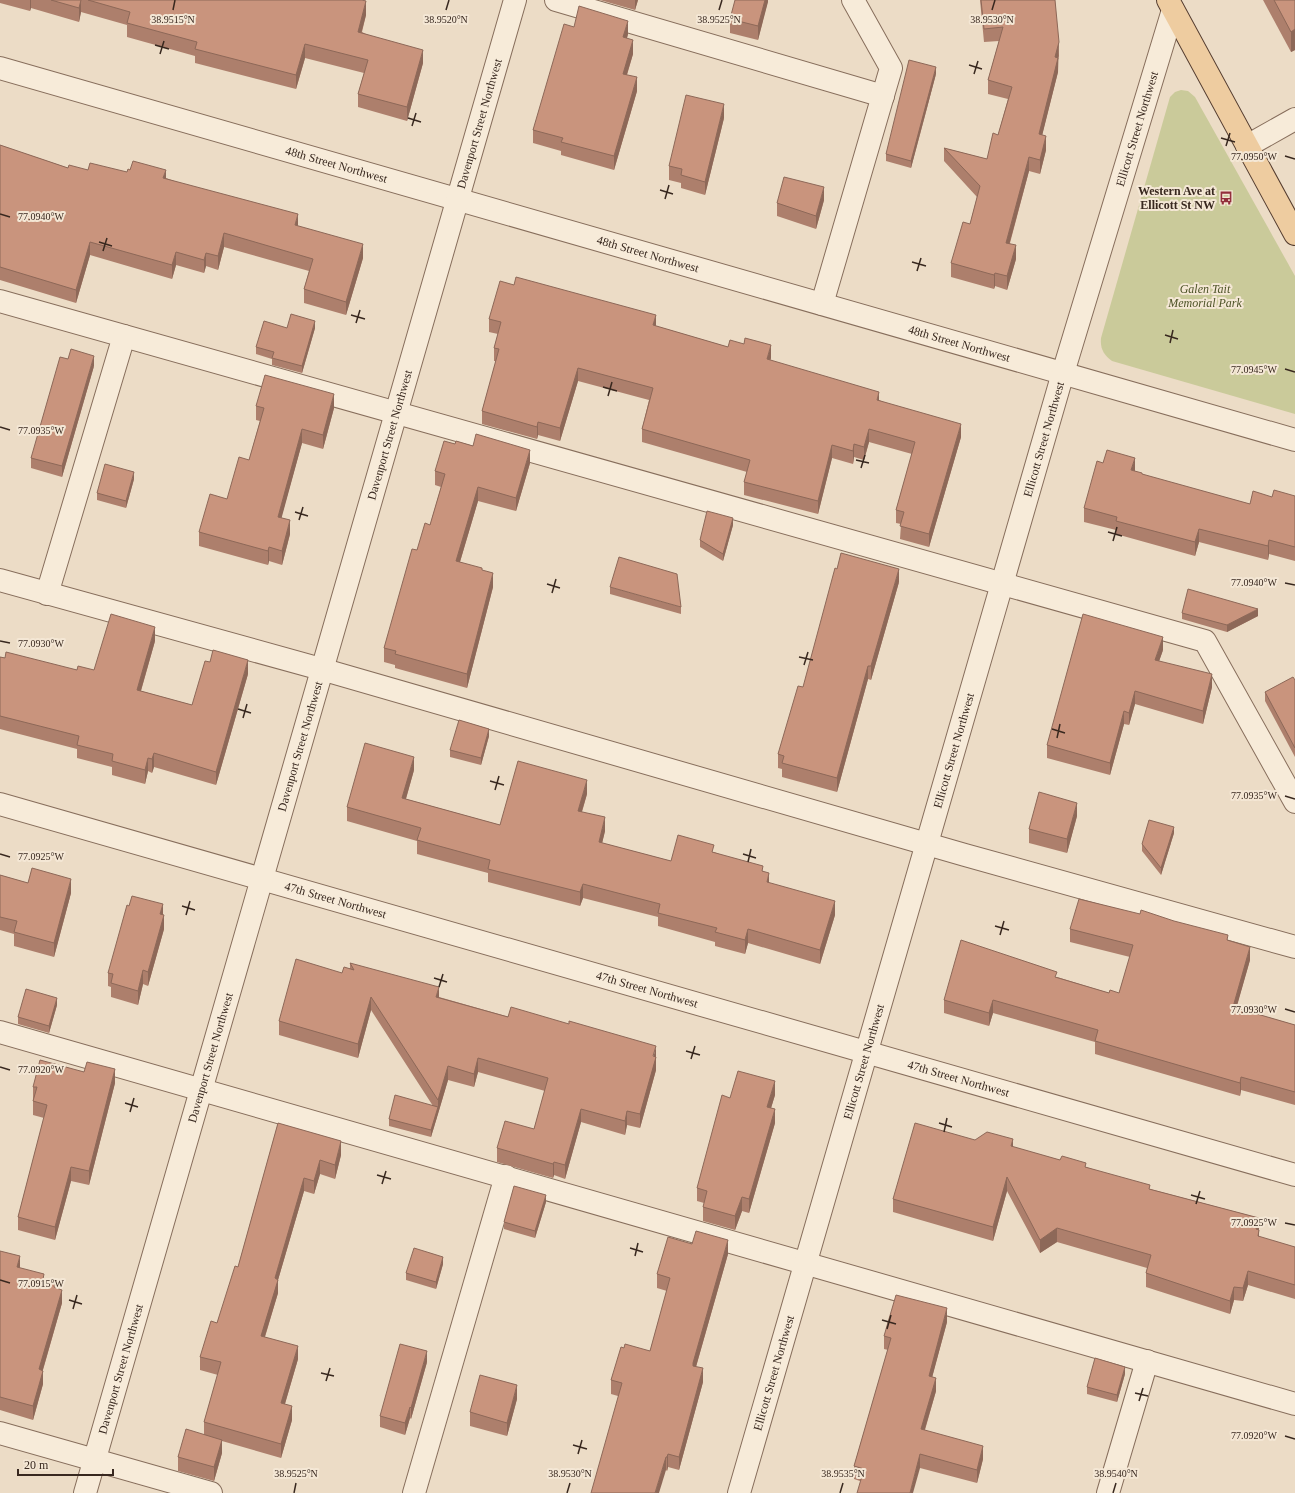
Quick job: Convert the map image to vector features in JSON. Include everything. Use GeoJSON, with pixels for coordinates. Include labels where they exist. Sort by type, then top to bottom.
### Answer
{"type":"FeatureCollection","features":[{"type":"Feature","properties":{"kind":"main road"},"geometry":{"type":"LineString","coordinates":[[1170,5],[1295,234]]}},
{"type":"Feature","properties":{"kind":"street","name":"Davenport Street Northwest"},"geometry":{"type":"LineString","coordinates":[[85,1493],[456,200],[515,0]]}},
{"type":"Feature","properties":{"kind":"street"},"geometry":{"type":"LineString","coordinates":[[556,0],[883,96]]}},
{"type":"Feature","properties":{"kind":"street"},"geometry":{"type":"LineString","coordinates":[[822,304],[891,68],[852,0]]}},
{"type":"Feature","properties":{"kind":"street","name":"Ellicott Street Northwest"},"geometry":{"type":"LineString","coordinates":[[739,1493],[1170,5]]}},
{"type":"Feature","properties":{"kind":"street","name":"48th Street Northwest"},"geometry":{"type":"LineString","coordinates":[[0,68],[1295,440]]}},
{"type":"Feature","properties":{"kind":"street"},"geometry":{"type":"LineString","coordinates":[[1247,146],[1295,119]]}},
{"type":"Feature","properties":{"kind":"street"},"geometry":{"type":"LineString","coordinates":[[0,301],[1205,641],[1295,802]]}},
{"type":"Feature","properties":{"kind":"street"},"geometry":{"type":"LineString","coordinates":[[47,594],[124,336]]}},
{"type":"Feature","properties":{"kind":"street"},"geometry":{"type":"LineString","coordinates":[[0,580],[321,669],[927,844],[1295,948]]}},
{"type":"Feature","properties":{"kind":"street","name":"47th Street Northwest"},"geometry":{"type":"LineString","coordinates":[[0,804],[1295,1175]]}},
{"type":"Feature","properties":{"kind":"street"},"geometry":{"type":"LineString","coordinates":[[0,1032],[806,1262],[1295,1404]]}},
{"type":"Feature","properties":{"kind":"street"},"geometry":{"type":"LineString","coordinates":[[414,1493],[506,1176]]}},
{"type":"Feature","properties":{"kind":"street"},"geometry":{"type":"LineString","coordinates":[[1108,1493],[1146,1361]]}},
{"type":"Feature","properties":{"kind":"street"},"geometry":{"type":"LineString","coordinates":[[0,1433],[211,1493]]}},
{"type":"Feature","properties":{"kind":"green space","name":"Galen Tait Memorial Park"},"geometry":{"type":"Polygon","coordinates":[[[1181,90],[1188,91],[1195,97],[1295,276],[1295,414],[1112,361],[1102,349],[1101,338],[1170,97],[1175,92],[1181,90]]]}},
{"type":"Feature","properties":{"kind":"building"},"geometry":{"type":"Polygon","coordinates":[[[51,0],[81,0],[79,8],[51,0]]]}},
{"type":"Feature","properties":{"kind":"building"},"geometry":{"type":"Polygon","coordinates":[[[88,0],[362,0],[366,1],[358,32],[423,50],[407,107],[358,94],[368,60],[305,44],[296,75],[195,49],[197,42],[127,23],[130,12],[88,0]]]}},
{"type":"Feature","properties":{"kind":"building"},"geometry":{"type":"Polygon","coordinates":[[[735,0],[765,0],[758,26],[730,19],[735,0]]]}},
{"type":"Feature","properties":{"kind":"building"},"geometry":{"type":"Polygon","coordinates":[[[981,0],[1055,0],[1059,42],[1055,57],[1058,58],[1039,134],[1046,136],[1040,160],[1029,157],[1006,243],[1016,245],[1007,276],[995,273],[994,275],[951,263],[963,222],[970,224],[980,186],[944,148],[987,159],[993,133],[998,135],[1012,87],[988,80],[1003,27],[984,29],[981,0]]]}},
{"type":"Feature","properties":{"kind":"building"},"geometry":{"type":"Polygon","coordinates":[[[1274,0],[1295,0],[1295,29],[1291,32],[1274,0]]]}},
{"type":"Feature","properties":{"kind":"building"},"geometry":{"type":"Polygon","coordinates":[[[579,6],[628,21],[623,37],[633,40],[623,74],[637,77],[614,156],[561,142],[563,138],[533,130],[564,24],[574,27],[579,6]]]}},
{"type":"Feature","properties":{"kind":"building"},"geometry":{"type":"Polygon","coordinates":[[[909,60],[936,67],[911,161],[886,154],[909,60]]]}},
{"type":"Feature","properties":{"kind":"building"},"geometry":{"type":"Polygon","coordinates":[[[686,95],[724,104],[705,182],[681,175],[682,169],[669,166],[686,95]]]}},
{"type":"Feature","properties":{"kind":"building"},"geometry":{"type":"Polygon","coordinates":[[[0,145],[68,168],[69,165],[88,170],[90,163],[127,172],[128,169],[130,170],[133,161],[166,170],[163,178],[298,214],[295,225],[363,244],[346,302],[304,289],[313,259],[224,233],[218,256],[206,253],[204,260],[176,252],[172,265],[90,242],[76,290],[0,267],[0,145]]]}},
{"type":"Feature","properties":{"kind":"building"},"geometry":{"type":"Polygon","coordinates":[[[784,177],[824,187],[816,216],[777,203],[784,177]]]}},
{"type":"Feature","properties":{"kind":"building"},"geometry":{"type":"Polygon","coordinates":[[[516,277],[656,315],[653,325],[728,347],[730,340],[744,344],[745,338],[771,345],[767,359],[879,392],[877,400],[961,424],[929,534],[900,526],[904,512],[896,510],[915,442],[869,429],[864,447],[854,444],[853,451],[832,445],[818,501],[744,482],[750,460],[642,429],[653,388],[578,368],[560,428],[538,422],[537,427],[482,411],[499,349],[494,348],[501,322],[489,319],[500,281],[514,285],[516,277]]]}},
{"type":"Feature","properties":{"kind":"building"},"geometry":{"type":"Polygon","coordinates":[[[291,314],[315,321],[302,366],[272,358],[274,352],[256,347],[264,321],[287,328],[291,314]]]}},
{"type":"Feature","properties":{"kind":"building"},"geometry":{"type":"Polygon","coordinates":[[[71,349],[94,356],[62,466],[31,458],[60,357],[68,359],[71,349]]]}},
{"type":"Feature","properties":{"kind":"building"},"geometry":{"type":"Polygon","coordinates":[[[265,375],[334,394],[323,435],[302,429],[278,517],[290,520],[282,551],[269,547],[268,551],[199,532],[210,494],[227,499],[239,457],[249,460],[264,408],[256,406],[265,375]]]}},
{"type":"Feature","properties":{"kind":"building"},"geometry":{"type":"Polygon","coordinates":[[[476,434],[530,450],[516,498],[478,487],[456,561],[482,568],[482,570],[493,573],[467,674],[395,654],[396,651],[384,648],[412,549],[417,550],[425,523],[430,525],[445,474],[435,471],[444,441],[455,444],[456,441],[473,446],[476,434]]]}},
{"type":"Feature","properties":{"kind":"building"},"geometry":{"type":"Polygon","coordinates":[[[1107,450],[1135,458],[1131,470],[1250,504],[1253,491],[1272,497],[1274,490],[1295,496],[1295,547],[1269,540],[1268,546],[1199,529],[1195,542],[1116,521],[1117,517],[1084,508],[1097,461],[1103,463],[1107,450]]]}},
{"type":"Feature","properties":{"kind":"building"},"geometry":{"type":"Polygon","coordinates":[[[105,464],[134,472],[126,501],[97,493],[105,464]]]}},
{"type":"Feature","properties":{"kind":"building"},"geometry":{"type":"Polygon","coordinates":[[[707,511],[733,518],[723,554],[700,540],[707,511]]]}},
{"type":"Feature","properties":{"kind":"building"},"geometry":{"type":"Polygon","coordinates":[[[841,553],[899,569],[871,666],[868,666],[837,778],[782,763],[784,756],[778,754],[798,686],[803,687],[835,568],[837,569],[841,553]]]}},
{"type":"Feature","properties":{"kind":"building"},"geometry":{"type":"Polygon","coordinates":[[[619,557],[677,574],[681,607],[610,587],[619,557]]]}},
{"type":"Feature","properties":{"kind":"building"},"geometry":{"type":"Polygon","coordinates":[[[1188,589],[1258,609],[1227,625],[1182,613],[1188,589]]]}},
{"type":"Feature","properties":{"kind":"building"},"geometry":{"type":"Polygon","coordinates":[[[111,614],[155,627],[137,690],[192,705],[205,661],[210,662],[213,650],[248,660],[216,772],[154,753],[152,759],[148,758],[145,770],[112,761],[113,754],[77,745],[79,736],[0,716],[0,657],[5,658],[6,652],[77,670],[78,666],[94,670],[111,614]]]}},
{"type":"Feature","properties":{"kind":"building"},"geometry":{"type":"Polygon","coordinates":[[[1083,614],[1163,637],[1155,660],[1212,674],[1203,711],[1135,691],[1129,713],[1124,711],[1110,763],[1047,745],[1083,614]]]}},
{"type":"Feature","properties":{"kind":"building"},"geometry":{"type":"Polygon","coordinates":[[[1293,677],[1295,680],[1295,748],[1265,692],[1293,677]]]}},
{"type":"Feature","properties":{"kind":"building"},"geometry":{"type":"Polygon","coordinates":[[[459,720],[489,729],[481,758],[450,750],[459,720]]]}},
{"type":"Feature","properties":{"kind":"building"},"geometry":{"type":"Polygon","coordinates":[[[365,743],[414,757],[402,798],[500,825],[518,761],[587,780],[578,811],[605,817],[599,842],[671,861],[678,835],[714,845],[712,852],[763,866],[762,871],[769,873],[767,882],[835,901],[820,950],[748,929],[745,940],[715,932],[717,928],[658,913],[660,904],[583,884],[580,892],[488,869],[490,860],[417,840],[421,828],[347,807],[365,743]]]}},
{"type":"Feature","properties":{"kind":"building"},"geometry":{"type":"Polygon","coordinates":[[[1039,792],[1077,803],[1067,839],[1029,829],[1039,792]]]}},
{"type":"Feature","properties":{"kind":"building"},"geometry":{"type":"Polygon","coordinates":[[[1149,820],[1174,827],[1161,868],[1142,844],[1149,820]]]}},
{"type":"Feature","properties":{"kind":"building"},"geometry":{"type":"Polygon","coordinates":[[[32,868],[71,879],[54,943],[14,932],[17,921],[0,917],[0,875],[28,883],[32,868]]]}},
{"type":"Feature","properties":{"kind":"building"},"geometry":{"type":"Polygon","coordinates":[[[132,896],[163,904],[160,914],[164,915],[148,972],[143,970],[138,991],[111,983],[113,974],[108,973],[127,905],[129,906],[132,896]]]}},
{"type":"Feature","properties":{"kind":"building"},"geometry":{"type":"Polygon","coordinates":[[[1079,899],[1140,914],[1141,910],[1174,921],[1228,935],[1227,940],[1250,947],[1233,1007],[1295,1025],[1295,1092],[1241,1077],[1240,1083],[1095,1041],[1098,1030],[993,1000],[989,1013],[944,1000],[961,940],[1057,972],[1055,977],[1109,993],[1110,990],[1119,993],[1133,945],[1070,929],[1079,899]]]}},
{"type":"Feature","properties":{"kind":"building"},"geometry":{"type":"Polygon","coordinates":[[[296,959],[342,973],[344,967],[354,970],[350,963],[439,987],[436,997],[508,1017],[511,1007],[569,1024],[569,1021],[656,1046],[653,1056],[656,1057],[640,1114],[627,1111],[625,1121],[581,1109],[565,1165],[554,1162],[553,1164],[497,1148],[505,1121],[534,1129],[548,1078],[478,1058],[474,1074],[448,1066],[438,1100],[371,997],[358,1044],[279,1021],[296,959]]]}},
{"type":"Feature","properties":{"kind":"building"},"geometry":{"type":"Polygon","coordinates":[[[26,989],[57,998],[49,1026],[18,1017],[26,989]]]}},
{"type":"Feature","properties":{"kind":"building"},"geometry":{"type":"Polygon","coordinates":[[[40,1060],[84,1072],[87,1062],[115,1069],[89,1171],[71,1167],[55,1227],[18,1217],[47,1105],[33,1101],[37,1087],[33,1087],[40,1060]]]}},
{"type":"Feature","properties":{"kind":"building"},"geometry":{"type":"Polygon","coordinates":[[[738,1071],[775,1081],[767,1107],[775,1109],[749,1199],[742,1197],[735,1216],[703,1207],[707,1191],[697,1188],[722,1095],[730,1098],[738,1071]]]}},
{"type":"Feature","properties":{"kind":"building"},"geometry":{"type":"Polygon","coordinates":[[[395,1095],[438,1107],[431,1130],[389,1119],[395,1095]]]}},
{"type":"Feature","properties":{"kind":"building"},"geometry":{"type":"Polygon","coordinates":[[[278,1123],[341,1141],[335,1165],[320,1160],[314,1181],[304,1178],[275,1278],[278,1280],[261,1336],[298,1346],[281,1403],[292,1406],[281,1444],[204,1422],[221,1362],[200,1357],[211,1321],[217,1323],[235,1266],[238,1267],[278,1123]]]}},
{"type":"Feature","properties":{"kind":"building"},"geometry":{"type":"Polygon","coordinates":[[[915,1123],[975,1140],[987,1132],[1013,1139],[1011,1146],[1060,1160],[1062,1156],[1086,1163],[1085,1167],[1150,1185],[1149,1189],[1259,1218],[1256,1229],[1259,1230],[1258,1236],[1295,1247],[1295,1285],[1248,1271],[1243,1288],[1234,1287],[1230,1301],[1146,1273],[1151,1255],[1057,1228],[1040,1240],[1007,1177],[993,1227],[893,1199],[915,1123]]]}},
{"type":"Feature","properties":{"kind":"building"},"geometry":{"type":"Polygon","coordinates":[[[514,1186],[546,1195],[535,1231],[504,1222],[514,1186]]]}},
{"type":"Feature","properties":{"kind":"building"},"geometry":{"type":"Polygon","coordinates":[[[696,1231],[728,1240],[693,1363],[693,1366],[703,1368],[679,1457],[668,1454],[666,1457],[655,1493],[591,1493],[622,1383],[611,1380],[621,1347],[624,1348],[625,1344],[650,1351],[670,1278],[657,1274],[668,1237],[692,1244],[696,1231]]]}},
{"type":"Feature","properties":{"kind":"building"},"geometry":{"type":"Polygon","coordinates":[[[414,1248],[443,1257],[436,1282],[406,1273],[414,1248]]]}},
{"type":"Feature","properties":{"kind":"building"},"geometry":{"type":"Polygon","coordinates":[[[0,1251],[20,1256],[17,1267],[44,1274],[43,1279],[55,1282],[54,1287],[62,1290],[39,1369],[43,1371],[33,1406],[0,1397],[0,1251]]]}},
{"type":"Feature","properties":{"kind":"building"},"geometry":{"type":"Polygon","coordinates":[[[896,1295],[947,1308],[929,1376],[936,1378],[921,1429],[983,1446],[977,1470],[920,1454],[910,1493],[857,1493],[864,1469],[854,1466],[891,1338],[884,1336],[896,1295]]]}},
{"type":"Feature","properties":{"kind":"building"},"geometry":{"type":"Polygon","coordinates":[[[400,1344],[427,1351],[411,1408],[410,1407],[405,1423],[380,1416],[400,1344]]]}},
{"type":"Feature","properties":{"kind":"building"},"geometry":{"type":"Polygon","coordinates":[[[1095,1358],[1125,1367],[1117,1395],[1087,1387],[1095,1358]]]}},
{"type":"Feature","properties":{"kind":"building"},"geometry":{"type":"Polygon","coordinates":[[[480,1375],[517,1385],[507,1423],[470,1412],[480,1375]]]}},
{"type":"Feature","properties":{"kind":"building"},"geometry":{"type":"Polygon","coordinates":[[[186,1429],[222,1440],[214,1467],[178,1457],[186,1429]]]}},
{"type":"Feature","properties":{"kind":"place","name":"Western Ave at Ellicott St NW"},"geometry":{"type":"Point","coordinates":[1226,198]}}]}
